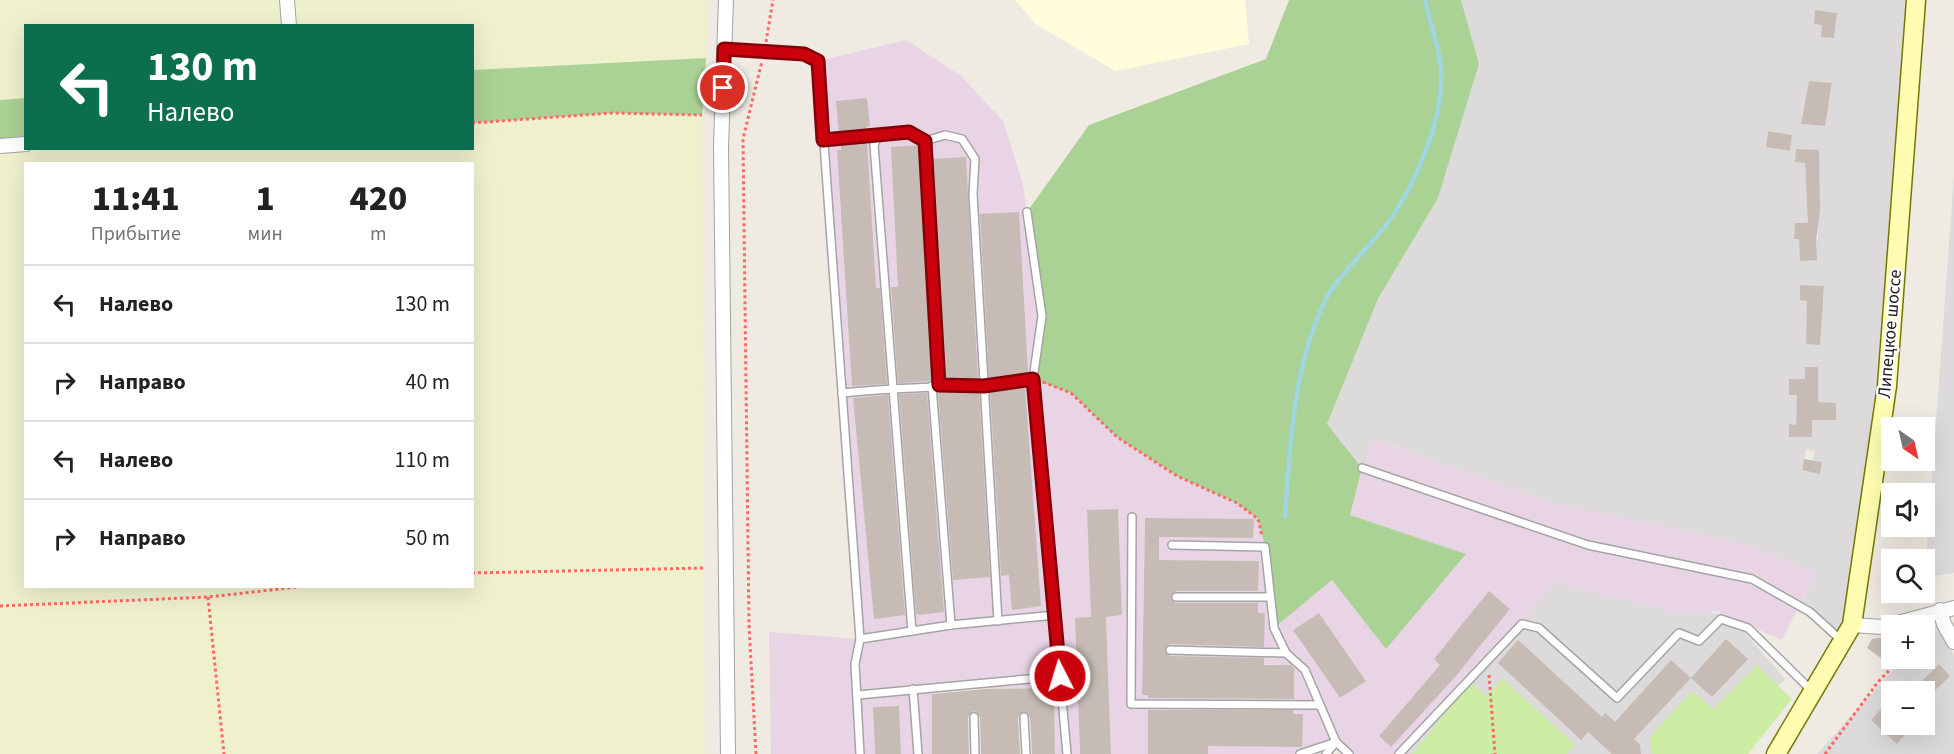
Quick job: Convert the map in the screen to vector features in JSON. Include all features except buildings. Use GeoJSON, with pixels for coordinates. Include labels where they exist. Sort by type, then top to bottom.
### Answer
{"type":"FeatureCollection","features":[{"type":"Feature","properties":{"kind":"main road","name":"Липецкое шоссе"},"geometry":{"type":"LineString","coordinates":[[1776,754],[1852,625],[1887,386],[1916,0]]}},
{"type":"Feature","properties":{"kind":"street"},"geometry":{"type":"LineString","coordinates":[[287,0],[289,24]]}},
{"type":"Feature","properties":{"kind":"street"},"geometry":{"type":"LineString","coordinates":[[726,0],[721,147],[729,754]]}},
{"type":"Feature","properties":{"kind":"street"},"geometry":{"type":"LineString","coordinates":[[0,146],[24,144]]}},
{"type":"Feature","properties":{"kind":"street"},"geometry":{"type":"LineString","coordinates":[[1852,625],[1882,627],[1954,608]]}},
{"type":"Feature","properties":{"kind":"street"},"geometry":{"type":"LineString","coordinates":[[1940,610],[1944,624],[1954,642]]}},
{"type":"Feature","properties":{"kind":"lane"},"geometry":{"type":"LineString","coordinates":[[724,49],[804,54],[818,61],[860,639],[855,664],[860,754]]}},
{"type":"Feature","properties":{"kind":"lane"},"geometry":{"type":"LineString","coordinates":[[823,140],[909,132],[925,141],[945,135],[962,139],[975,159],[973,194],[998,621]]}},
{"type":"Feature","properties":{"kind":"lane"},"geometry":{"type":"LineString","coordinates":[[879,134],[874,145],[912,631]]}},
{"type":"Feature","properties":{"kind":"lane"},"geometry":{"type":"LineString","coordinates":[[925,141],[936,385],[951,625]]}},
{"type":"Feature","properties":{"kind":"lane"},"geometry":{"type":"LineString","coordinates":[[1027,212],[1042,316],[1033,379],[1067,754]]}},
{"type":"Feature","properties":{"kind":"lane"},"geometry":{"type":"LineString","coordinates":[[842,393],[936,385],[984,386],[1033,379]]}},
{"type":"Feature","properties":{"kind":"lane"},"geometry":{"type":"LineString","coordinates":[[1362,468],[1588,545],[1752,579],[1810,612],[1842,641]]}},
{"type":"Feature","properties":{"kind":"lane"},"geometry":{"type":"LineString","coordinates":[[1132,517],[1131,704],[1318,705]]}},
{"type":"Feature","properties":{"kind":"lane"},"geometry":{"type":"LineString","coordinates":[[1172,545],[1265,547],[1274,628],[1286,653],[1305,669],[1318,705],[1336,742],[1349,754]]}},
{"type":"Feature","properties":{"kind":"lane"},"geometry":{"type":"LineString","coordinates":[[1176,597],[1269,597]]}},
{"type":"Feature","properties":{"kind":"lane"},"geometry":{"type":"LineString","coordinates":[[860,639],[951,625],[1054,615]]}},
{"type":"Feature","properties":{"kind":"lane"},"geometry":{"type":"LineString","coordinates":[[1399,754],[1522,624],[1539,628],[1617,698],[1679,633],[1699,642],[1721,619],[1748,628],[1814,693]]}},
{"type":"Feature","properties":{"kind":"lane"},"geometry":{"type":"LineString","coordinates":[[1170,650],[1286,653]]}},
{"type":"Feature","properties":{"kind":"lane"},"geometry":{"type":"LineString","coordinates":[[858,695],[1060,676]]}},
{"type":"Feature","properties":{"kind":"lane"},"geometry":{"type":"LineString","coordinates":[[913,689],[918,754]]}},
{"type":"Feature","properties":{"kind":"lane"},"geometry":{"type":"LineString","coordinates":[[974,717],[975,754]]}},
{"type":"Feature","properties":{"kind":"lane"},"geometry":{"type":"LineString","coordinates":[[1024,717],[1026,754]]}},
{"type":"Feature","properties":{"kind":"lane"},"geometry":{"type":"LineString","coordinates":[[1300,754],[1336,742]]}},
{"type":"Feature","properties":{"kind":"lane"},"geometry":{"type":"LineString","coordinates":[[1326,754],[1336,742]]}},
{"type":"Feature","properties":{"kind":"path"},"geometry":{"type":"LineString","coordinates":[[756,754],[749,625],[743,140],[764,52],[773,0]]}},
{"type":"Feature","properties":{"kind":"path"},"geometry":{"type":"LineString","coordinates":[[474,123],[612,113],[702,115]]}},
{"type":"Feature","properties":{"kind":"path"},"geometry":{"type":"LineString","coordinates":[[1033,379],[1071,393],[1117,437],[1178,476],[1237,503],[1258,519],[1265,547]]}},
{"type":"Feature","properties":{"kind":"path"},"geometry":{"type":"LineString","coordinates":[[474,573],[704,568]]}},
{"type":"Feature","properties":{"kind":"path"},"geometry":{"type":"LineString","coordinates":[[0,606],[208,597],[289,588]]}},
{"type":"Feature","properties":{"kind":"path"},"geometry":{"type":"LineString","coordinates":[[208,597],[224,754]]}},
{"type":"Feature","properties":{"kind":"path"},"geometry":{"type":"LineString","coordinates":[[1487,659],[1495,754]]}},
{"type":"Feature","properties":{"kind":"path"},"geometry":{"type":"LineString","coordinates":[[1825,754],[1878,682],[1890,669]]}},
{"type":"Feature","properties":{"kind":"shaded area"},"geometry":{"type":"Polygon","coordinates":[[[1015,0],[1245,0],[1249,44],[1115,71],[1036,24],[1015,0]]]}},
{"type":"Feature","properties":{"kind":"shaded area"},"geometry":{"type":"Polygon","coordinates":[[[1461,0],[1916,0],[1887,386],[1842,641],[1800,606],[1816,573],[1747,544],[1553,503],[1375,439],[1362,468],[1327,424],[1378,299],[1438,198],[1479,64],[1461,0]],[[1815,10],[1814,24],[1822,25],[1834,38],[1837,13],[1815,10]],[[1809,81],[1807,97],[1830,100],[1832,84],[1809,81]],[[1803,108],[1802,124],[1825,126],[1827,110],[1803,108]],[[1768,131],[1766,147],[1790,151],[1792,135],[1768,131]],[[1796,150],[1795,162],[1805,163],[1805,177],[1818,178],[1819,150],[1796,150]],[[1819,190],[1806,191],[1808,212],[1820,211],[1819,190]],[[1795,223],[1794,239],[1818,239],[1818,224],[1795,223]],[[1800,285],[1800,300],[1823,301],[1824,286],[1800,285]],[[1807,314],[1806,344],[1820,344],[1821,315],[1807,314]],[[1805,367],[1805,379],[1790,395],[1818,394],[1818,367],[1805,367]],[[1797,402],[1796,419],[1836,420],[1836,403],[1797,402]],[[1789,425],[1789,437],[1812,437],[1812,425],[1789,425]],[[1806,449],[1802,470],[1820,473],[1822,462],[1813,460],[1815,451],[1806,449]]]}},
{"type":"Feature","properties":{"kind":"shaded area"},"geometry":{"type":"Polygon","coordinates":[[[906,40],[961,76],[1003,121],[1023,185],[1042,316],[1033,379],[1071,393],[1117,437],[1177,476],[1237,503],[1258,519],[1265,547],[1274,628],[1332,580],[1386,648],[1466,554],[1350,515],[1362,468],[1374,439],[1553,503],[1747,544],[1816,573],[1782,640],[1716,611],[1681,613],[1552,582],[1522,624],[1399,754],[1349,754],[1336,742],[1300,754],[1208,754],[1208,746],[1302,747],[1148,714],[1148,754],[1111,754],[1106,617],[1122,615],[1118,509],[1088,510],[1091,617],[1075,619],[1080,754],[1055,754],[1054,688],[932,689],[932,754],[901,754],[899,706],[873,707],[875,754],[771,754],[769,632],[859,639],[818,61],[906,40]],[[1145,518],[1142,695],[1293,697],[1294,665],[1161,663],[1161,642],[1265,613],[1161,612],[1162,589],[1258,561],[1159,560],[1159,537],[1253,538],[1254,520],[1145,518]],[[1489,592],[1434,659],[1455,676],[1510,609],[1489,592]],[[1319,613],[1293,630],[1340,698],[1366,680],[1319,613]],[[1429,678],[1379,736],[1391,747],[1429,678]]]}},
{"type":"Feature","properties":{"kind":"shaded area"},"geometry":{"type":"Polygon","coordinates":[[[1954,175],[1954,573],[1935,576],[1935,549],[1927,549],[1928,537],[1935,537],[1935,483],[1932,483],[1933,471],[1935,471],[1935,437],[1954,175]]]}},
{"type":"Feature","properties":{"kind":"shaded area"},"geometry":{"type":"Polygon","coordinates":[[[1543,570],[1731,617],[1785,679],[1709,754],[1395,754],[1543,570]]]}},
{"type":"Feature","properties":{"kind":"shaded area"},"geometry":{"type":"Polygon","coordinates":[[[1935,623],[1954,655],[1954,754],[1817,754],[1881,683],[1881,735],[1935,735],[1935,681],[1883,681],[1894,669],[1935,669],[1935,623]]]}},
{"type":"Feature","properties":{"kind":"green space"},"geometry":{"type":"Polygon","coordinates":[[[0,0],[709,0],[706,58],[474,70],[474,24],[24,24],[24,98],[0,100],[0,0]]]}},
{"type":"Feature","properties":{"kind":"green space"},"geometry":{"type":"Polygon","coordinates":[[[1289,0],[1461,0],[1479,64],[1438,198],[1378,299],[1327,424],[1362,468],[1350,515],[1466,554],[1386,649],[1332,580],[1274,628],[1265,547],[1258,519],[1237,503],[1177,476],[1117,437],[1071,393],[1033,379],[1042,316],[1027,212],[1089,125],[1266,59],[1289,0]]]}},
{"type":"Feature","properties":{"kind":"green space"},"geometry":{"type":"Polygon","coordinates":[[[706,58],[702,115],[612,113],[474,123],[474,70],[706,58]]]}},
{"type":"Feature","properties":{"kind":"green space"},"geometry":{"type":"Polygon","coordinates":[[[24,98],[24,144],[0,146],[0,100],[24,98]]]}},
{"type":"Feature","properties":{"kind":"green space"},"geometry":{"type":"Polygon","coordinates":[[[612,113],[702,115],[705,754],[0,754],[0,146],[24,148],[24,150],[474,150],[474,123],[612,113]]]}},
{"type":"Feature","properties":{"kind":"green space"},"geometry":{"type":"Polygon","coordinates":[[[1757,665],[1792,699],[1748,754],[1651,754],[1650,737],[1692,691],[1713,709],[1757,665]]]}},
{"type":"Feature","properties":{"kind":"green space"},"geometry":{"type":"Polygon","coordinates":[[[1503,679],[1575,745],[1566,754],[1412,754],[1471,682],[1486,696],[1503,679]]]}},
{"type":"Feature","properties":{"kind":"waterway"},"geometry":{"type":"LineString","coordinates":[[1285,517],[1295,406],[1306,351],[1315,324],[1332,290],[1387,224],[1408,191],[1433,130],[1441,90],[1441,71],[1437,44],[1425,0]]}},
{"type":"Feature","properties":{"kind":"route"},"geometry":{"type":"LineString","coordinates":[[723,88],[724,49],[804,54],[818,61],[823,140],[909,132],[925,141],[939,385],[984,386],[1033,379],[1060,676]]}}]}
